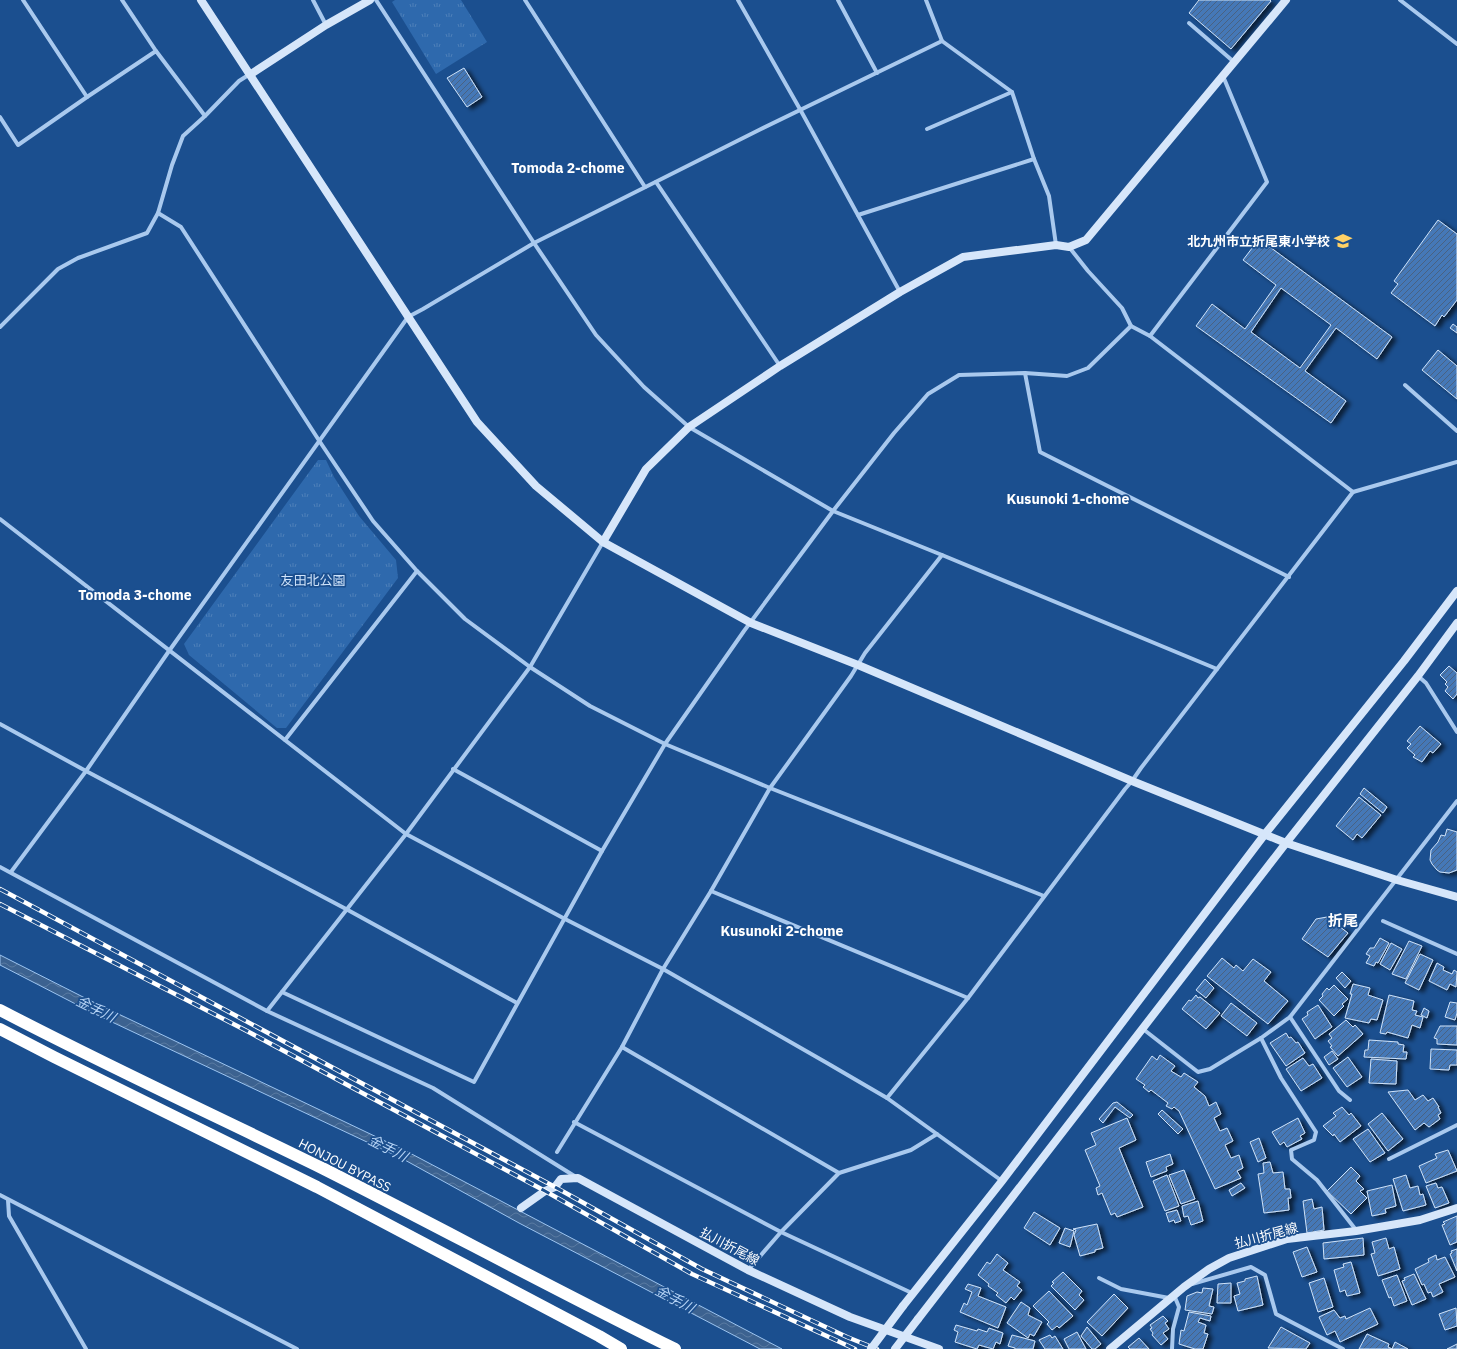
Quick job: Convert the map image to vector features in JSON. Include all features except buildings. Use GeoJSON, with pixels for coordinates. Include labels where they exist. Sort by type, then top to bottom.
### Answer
{"type":"FeatureCollection","features":[{"type":"Feature","properties":{"kind":"highway","name":"HONJOU BYPASS"},"geometry":{"type":"LineString","coordinates":[[0,1010],[73,1048],[324,1170],[608,1316],[655,1345],[675,1349]]}},
{"type":"Feature","properties":{"kind":"highway"},"geometry":{"type":"LineString","coordinates":[[0,1029],[54,1058],[317,1186],[592,1332],[621,1349]]}},
{"type":"Feature","properties":{"kind":"street"},"geometry":{"type":"LineString","coordinates":[[23,0],[86,97]]}},
{"type":"Feature","properties":{"kind":"street"},"geometry":{"type":"LineString","coordinates":[[122,0],[156,51],[205,116]]}},
{"type":"Feature","properties":{"kind":"street"},"geometry":{"type":"LineString","coordinates":[[202,0],[477,422],[536,486],[603,542],[752,623],[858,665],[1132,781],[1286,843],[1396,880],[1457,897]]}},
{"type":"Feature","properties":{"kind":"street"},"geometry":{"type":"LineString","coordinates":[[313,0],[326,25]]}},
{"type":"Feature","properties":{"kind":"street"},"geometry":{"type":"LineString","coordinates":[[0,327],[58,269],[78,258],[147,233],[158,213],[172,165],[183,136],[239,81],[326,25],[370,0]]}},
{"type":"Feature","properties":{"kind":"street"},"geometry":{"type":"LineString","coordinates":[[376,0],[534,243],[596,335],[644,387],[689,427],[833,511],[1217,669]]}},
{"type":"Feature","properties":{"kind":"street"},"geometry":{"type":"LineString","coordinates":[[525,0],[645,188]]}},
{"type":"Feature","properties":{"kind":"street"},"geometry":{"type":"LineString","coordinates":[[738,0],[801,111],[900,292]]}},
{"type":"Feature","properties":{"kind":"street"},"geometry":{"type":"LineString","coordinates":[[838,0],[877,73]]}},
{"type":"Feature","properties":{"kind":"street"},"geometry":{"type":"LineString","coordinates":[[926,0],[942,41],[1012,92],[1034,159],[1049,196],[1056,245]]}},
{"type":"Feature","properties":{"kind":"street"},"geometry":{"type":"LineString","coordinates":[[267,1011],[406,834],[530,667],[646,469],[689,427],[780,366],[900,292],[963,257],[1056,245],[1069,247],[1086,240],[1286,0]]}},
{"type":"Feature","properties":{"kind":"street"},"geometry":{"type":"LineString","coordinates":[[1400,0],[1457,44]]}},
{"type":"Feature","properties":{"kind":"street"},"geometry":{"type":"LineString","coordinates":[[1189,23],[1234,62]]}},
{"type":"Feature","properties":{"kind":"street"},"geometry":{"type":"LineString","coordinates":[[10,872],[86,771],[408,316],[423,309],[534,243],[759,130],[801,111],[942,41]]}},
{"type":"Feature","properties":{"kind":"street"},"geometry":{"type":"LineString","coordinates":[[0,118],[18,145],[86,97],[156,51]]}},
{"type":"Feature","properties":{"kind":"street"},"geometry":{"type":"LineString","coordinates":[[1150,336],[1267,182],[1223,76]]}},
{"type":"Feature","properties":{"kind":"street"},"geometry":{"type":"LineString","coordinates":[[927,129],[1012,92]]}},
{"type":"Feature","properties":{"kind":"street"},"geometry":{"type":"LineString","coordinates":[[858,215],[1034,159]]}},
{"type":"Feature","properties":{"kind":"street"},"geometry":{"type":"LineString","coordinates":[[656,182],[780,366]]}},
{"type":"Feature","properties":{"kind":"street"},"geometry":{"type":"LineString","coordinates":[[158,213],[181,227],[373,521],[416,571],[465,619],[530,667],[590,706],[665,744],[770,788],[1044,896]]}},
{"type":"Feature","properties":{"kind":"street"},"geometry":{"type":"LineString","coordinates":[[1069,247],[1088,271],[1122,308],[1131,326],[1150,336],[1353,492]]}},
{"type":"Feature","properties":{"kind":"street"},"geometry":{"type":"LineString","coordinates":[[282,992],[474,1082],[602,851],[665,744],[744,632],[833,511],[894,433],[928,394],[960,375],[1025,373],[1068,376],[1088,368],[1131,326]]}},
{"type":"Feature","properties":{"kind":"street"},"geometry":{"type":"LineString","coordinates":[[1025,373],[1040,452],[1289,577]]}},
{"type":"Feature","properties":{"kind":"street"},"geometry":{"type":"LineString","coordinates":[[1404,385],[1457,431]]}},
{"type":"Feature","properties":{"kind":"street"},"geometry":{"type":"LineString","coordinates":[[886,1098],[968,998],[1124,789],[1132,781],[1353,492],[1457,462]]}},
{"type":"Feature","properties":{"kind":"street"},"geometry":{"type":"LineString","coordinates":[[0,519],[406,834],[565,919],[663,968],[886,1098],[1002,1181]]}},
{"type":"Feature","properties":{"kind":"street"},"geometry":{"type":"LineString","coordinates":[[557,1152],[574,1122],[622,1048],[663,968],[711,891],[770,788],[865,653],[942,555]]}},
{"type":"Feature","properties":{"kind":"street"},"geometry":{"type":"LineString","coordinates":[[285,740],[416,571]]}},
{"type":"Feature","properties":{"kind":"street"},"geometry":{"type":"LineString","coordinates":[[871,1349],[903,1306],[1002,1181],[1265,834],[1400,667],[1457,591]]}},
{"type":"Feature","properties":{"kind":"street"},"geometry":{"type":"LineString","coordinates":[[895,1349],[1286,843],[1418,676],[1457,622]]}},
{"type":"Feature","properties":{"kind":"street"},"geometry":{"type":"LineString","coordinates":[[1418,676],[1426,683],[1457,732]]}},
{"type":"Feature","properties":{"kind":"street"},"geometry":{"type":"LineString","coordinates":[[0,724],[346,909],[517,1003]]}},
{"type":"Feature","properties":{"kind":"street"},"geometry":{"type":"LineString","coordinates":[[453,769],[602,851]]}},
{"type":"Feature","properties":{"kind":"street"},"geometry":{"type":"LineString","coordinates":[[1143,1029],[1198,1072],[1210,1069],[1261,1038],[1290,1017],[1457,801]]}},
{"type":"Feature","properties":{"kind":"street"},"geometry":{"type":"LineString","coordinates":[[0,867],[267,1011],[433,1088],[578,1178]]}},
{"type":"Feature","properties":{"kind":"street"},"geometry":{"type":"LineString","coordinates":[[711,891],[968,998]]}},
{"type":"Feature","properties":{"kind":"street"},"geometry":{"type":"LineString","coordinates":[[1383,921],[1457,954]]}},
{"type":"Feature","properties":{"kind":"street"},"geometry":{"type":"LineString","coordinates":[[1290,1017],[1339,1091],[1350,1100]]}},
{"type":"Feature","properties":{"kind":"street"},"geometry":{"type":"LineString","coordinates":[[1261,1038],[1281,1078],[1316,1132],[1314,1140],[1291,1150],[1292,1159],[1317,1180],[1356,1231]]}},
{"type":"Feature","properties":{"kind":"street"},"geometry":{"type":"LineString","coordinates":[[622,1048],[839,1173]]}},
{"type":"Feature","properties":{"kind":"street"},"geometry":{"type":"LineString","coordinates":[[574,1122],[781,1232],[914,1294]]}},
{"type":"Feature","properties":{"kind":"street"},"geometry":{"type":"LineString","coordinates":[[1389,1159],[1457,1125]]}},
{"type":"Feature","properties":{"kind":"street"},"geometry":{"type":"LineString","coordinates":[[748,1270],[781,1232],[839,1173],[911,1150],[937,1134]]}},
{"type":"Feature","properties":{"kind":"street"},"geometry":{"type":"LineString","coordinates":[[521,1208],[545,1191],[555,1187],[561,1179],[578,1178]]}},
{"type":"Feature","properties":{"kind":"street","name":"払川折尾線"},"geometry":{"type":"LineString","coordinates":[[578,1178],[748,1270],[850,1317],[939,1349]]}},
{"type":"Feature","properties":{"kind":"street"},"geometry":{"type":"LineString","coordinates":[[0,1195],[297,1349]]}},
{"type":"Feature","properties":{"kind":"street"},"geometry":{"type":"LineString","coordinates":[[8,1200],[9,1216],[86,1349]]}},
{"type":"Feature","properties":{"kind":"street","name":"払川折尾線"},"geometry":{"type":"LineString","coordinates":[[1110,1349],[1184,1286],[1209,1269],[1230,1258],[1287,1239],[1356,1231],[1420,1220],[1457,1208]]}},
{"type":"Feature","properties":{"kind":"street"},"geometry":{"type":"LineString","coordinates":[[1184,1286],[1251,1267],[1265,1275],[1276,1314],[1343,1349]]}},
{"type":"Feature","properties":{"kind":"street"},"geometry":{"type":"LineString","coordinates":[[1099,1278],[1121,1289],[1171,1296],[1179,1307],[1173,1329],[1172,1349]]}},
{"type":"Feature","properties":{"kind":"green space"},"geometry":{"type":"Polygon","coordinates":[[[395,0],[461,0],[487,42],[436,74],[392,2],[395,0]]]}},
{"type":"Feature","properties":{"kind":"green space","name":"友田北公園"},"geometry":{"type":"Polygon","coordinates":[[[318,460],[326,460],[334,477],[359,516],[396,560],[398,578],[286,728],[277,728],[189,655],[184,644],[318,460]]]}},
{"type":"Feature","properties":{"kind":"water","name":"金手川"},"geometry":{"type":"Polygon","coordinates":[[[0,955],[87,999],[406,1151],[782,1349],[760,1349],[519,1223],[403,1159],[95,1014],[0,965],[0,955]]]}},
{"type":"Feature","properties":{"kind":"railway"},"geometry":{"type":"LineString","coordinates":[[0,889],[555,1187],[702,1269],[847,1337],[877,1349]]}},
{"type":"Feature","properties":{"kind":"railway"},"geometry":{"type":"LineString","coordinates":[[0,904],[245,1030],[545,1191],[692,1274],[855,1349]]}},
{"type":"Feature","properties":{"kind":"place","name":"北九州市立折尾東小学校"},"geometry":{"type":"Point","coordinates":[1343,241]}},
{"type":"Feature","properties":{"kind":"district","name":"Tomoda 2-chome"},"geometry":{"type":"Point","coordinates":[568,168]}},
{"type":"Feature","properties":{"kind":"district","name":"Kusunoki 1-chome"},"geometry":{"type":"Point","coordinates":[1068,499]}},
{"type":"Feature","properties":{"kind":"district","name":"Tomoda 3-chome"},"geometry":{"type":"Point","coordinates":[135,595]}},
{"type":"Feature","properties":{"kind":"district","name":"折尾"},"geometry":{"type":"Point","coordinates":[1343,921]}},
{"type":"Feature","properties":{"kind":"district","name":"Kusunoki 2-chome"},"geometry":{"type":"Point","coordinates":[782,931]}}]}
